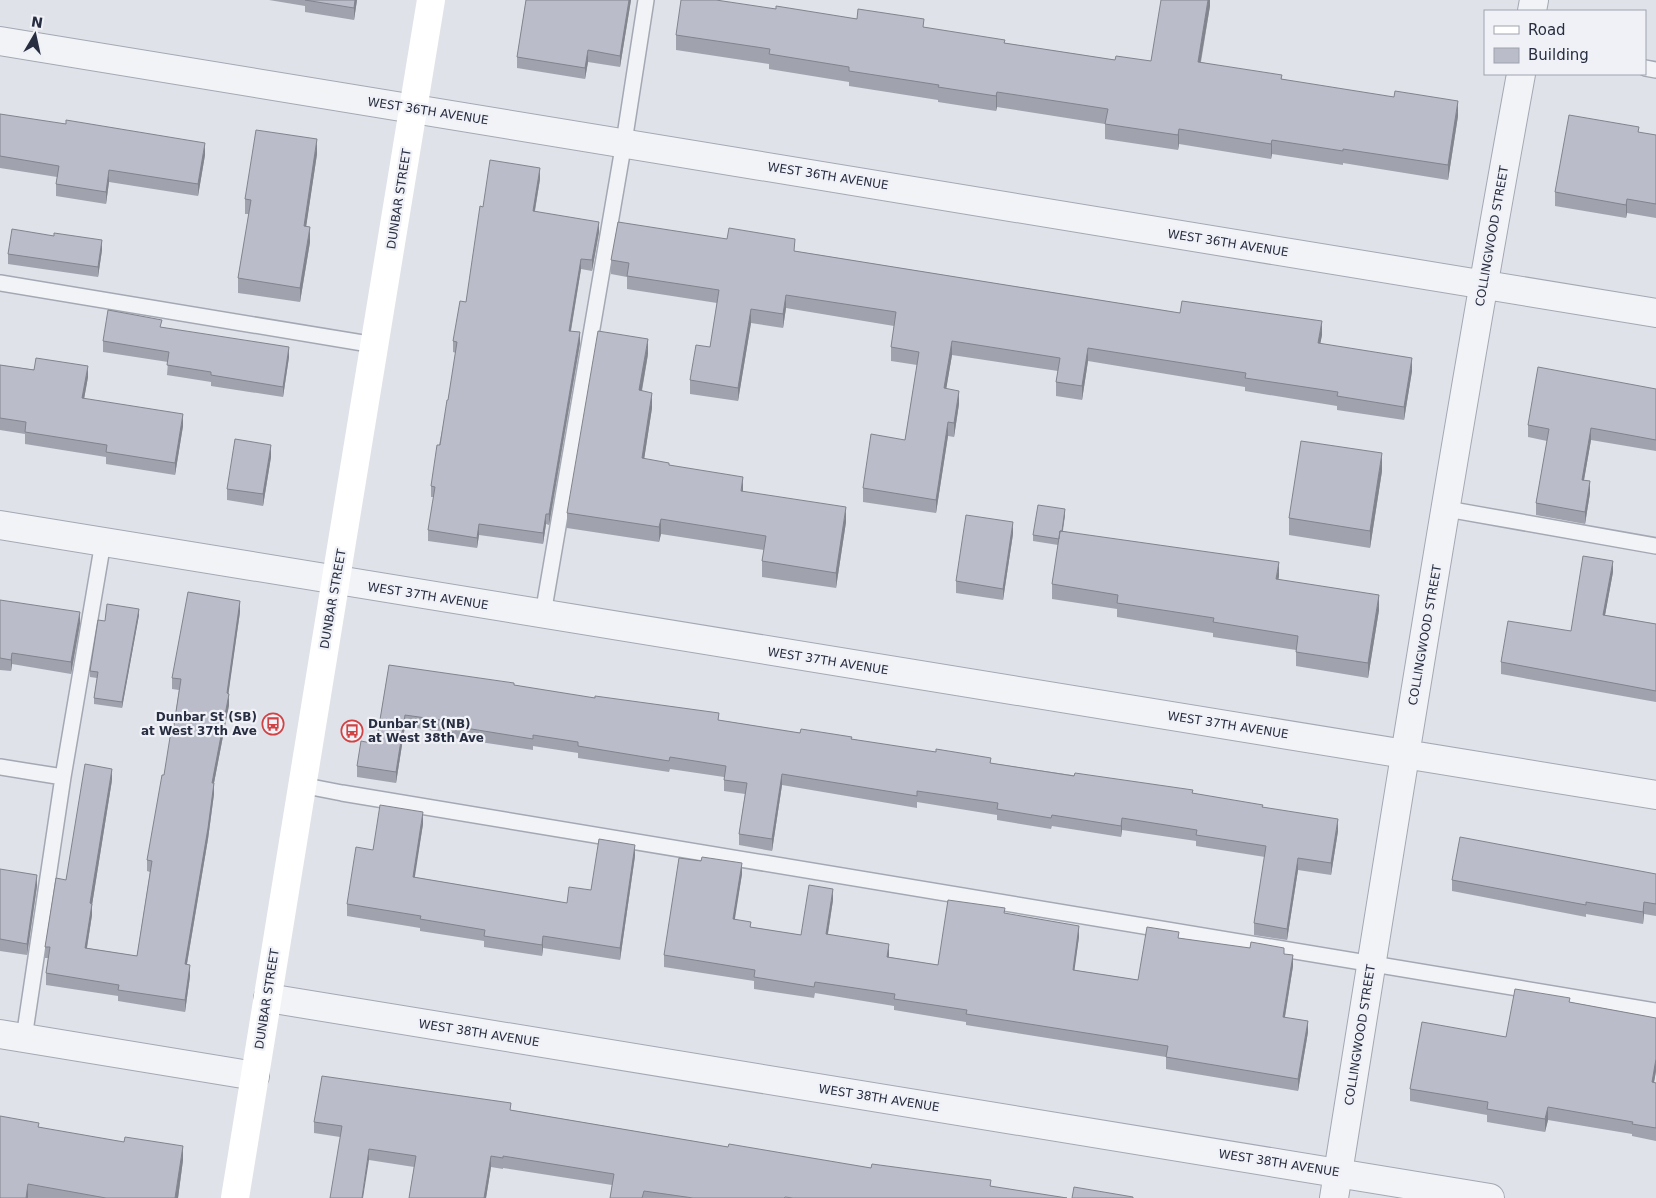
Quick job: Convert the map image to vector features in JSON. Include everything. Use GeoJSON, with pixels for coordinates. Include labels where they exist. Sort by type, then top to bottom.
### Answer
{"type":"FeatureCollection","features":[{"type":"Feature","properties":{"kind":"main road","name":"DUNBAR STREET"},"geometry":{"type":"LineString","coordinates":[[235,1198],[431,0]]}},
{"type":"Feature","properties":{"kind":"street","name":"WEST 36TH AVENUE"},"geometry":{"type":"LineString","coordinates":[[0,41],[1656,313]]}},
{"type":"Feature","properties":{"kind":"street","name":"COLLINGWOOD STREET"},"geometry":{"type":"LineString","coordinates":[[1336,1185],[1405,754],[1521,75]]}},
{"type":"Feature","properties":{"kind":"street","name":"WEST 37TH AVENUE"},"geometry":{"type":"LineString","coordinates":[[0,525],[1656,795]]}},
{"type":"Feature","properties":{"kind":"street","name":"WEST 38TH AVENUE"},"geometry":{"type":"LineString","coordinates":[[268,998],[1336,1185],[1490,1198]]}},
{"type":"Feature","properties":{"kind":"street"},"geometry":{"type":"LineString","coordinates":[[12,1036],[255,1076]]}},
{"type":"Feature","properties":{"kind":"lane"},"geometry":{"type":"LineString","coordinates":[[543,614],[624,142],[646,0]]}},
{"type":"Feature","properties":{"kind":"lane"},"geometry":{"type":"LineString","coordinates":[[0,283],[375,345]]}},
{"type":"Feature","properties":{"kind":"lane"},"geometry":{"type":"LineString","coordinates":[[1446,510],[1656,546]]}},
{"type":"Feature","properties":{"kind":"lane"},"geometry":{"type":"LineString","coordinates":[[12,1036],[63,777],[103,542]]}},
{"type":"Feature","properties":{"kind":"lane"},"geometry":{"type":"LineString","coordinates":[[0,767],[63,777]]}},
{"type":"Feature","properties":{"kind":"lane"},"geometry":{"type":"LineString","coordinates":[[302,785],[352,795],[1656,1011]]}},
{"type":"Feature","properties":{"kind":"building"},"geometry":{"type":"Polygon","coordinates":[[[305,0],[355,0],[354,8],[305,0]]]}},
{"type":"Feature","properties":{"kind":"building"},"geometry":{"type":"Polygon","coordinates":[[[526,0],[629,0],[620,56],[588,50],[585,68],[517,57],[526,0]]]}},
{"type":"Feature","properties":{"kind":"building"},"geometry":{"type":"Polygon","coordinates":[[[681,0],[716,0],[776,9],[776,6],[857,19],[858,9],[924,19],[923,27],[1005,40],[1004,43],[1115,60],[1116,56],[1151,61],[1161,0],[1208,0],[1198,62],[1282,75],[1281,79],[1394,97],[1395,91],[1458,101],[1448,165],[1272,140],[1271,144],[1179,129],[1178,135],[1105,124],[1108,109],[997,92],[996,96],[938,87],[939,85],[849,71],[849,67],[769,54],[770,49],[676,35],[681,0]]]}},
{"type":"Feature","properties":{"kind":"building"},"geometry":{"type":"Polygon","coordinates":[[[0,114],[66,124],[66,120],[205,143],[198,184],[109,170],[106,192],[56,184],[59,166],[0,156],[0,114]]]}},
{"type":"Feature","properties":{"kind":"building"},"geometry":{"type":"Polygon","coordinates":[[[1569,115],[1639,127],[1638,132],[1656,135],[1656,204],[1627,199],[1626,205],[1555,192],[1569,115]]]}},
{"type":"Feature","properties":{"kind":"building"},"geometry":{"type":"Polygon","coordinates":[[[256,130],[317,139],[304,226],[310,227],[300,288],[238,278],[251,200],[245,199],[256,130]]]}},
{"type":"Feature","properties":{"kind":"building"},"geometry":{"type":"Polygon","coordinates":[[[490,160],[540,168],[533,211],[599,222],[592,260],[581,259],[569,331],[580,332],[549,514],[546,514],[543,533],[479,524],[477,538],[428,530],[435,487],[431,486],[437,445],[440,445],[457,342],[453,341],[460,301],[466,302],[480,206],[483,207],[490,160]]]}},
{"type":"Feature","properties":{"kind":"building"},"geometry":{"type":"Polygon","coordinates":[[[618,222],[727,239],[729,228],[795,239],[794,251],[1180,313],[1182,301],[1322,321],[1318,343],[1412,358],[1404,407],[1337,396],[1338,392],[1245,378],[1246,373],[1088,348],[1082,386],[1056,382],[1060,358],[952,341],[944,388],[959,391],[954,423],[948,422],[936,500],[863,488],[871,434],[905,440],[919,352],[891,347],[896,312],[786,295],[783,314],[751,309],[738,388],[690,380],[696,345],[710,347],[719,290],[627,276],[629,263],[611,260],[618,222]]]}},
{"type":"Feature","properties":{"kind":"building"},"geometry":{"type":"Polygon","coordinates":[[[12,229],[54,236],[54,233],[102,240],[98,267],[8,254],[12,229]]]}},
{"type":"Feature","properties":{"kind":"building"},"geometry":{"type":"Polygon","coordinates":[[[108,310],[162,320],[160,327],[289,347],[283,387],[211,375],[211,372],[167,365],[169,352],[103,341],[108,310]]]}},
{"type":"Feature","properties":{"kind":"building"},"geometry":{"type":"Polygon","coordinates":[[[598,331],[648,339],[639,390],[652,393],[642,458],[669,463],[669,465],[743,477],[741,491],[846,507],[836,573],[762,561],[766,536],[661,519],[659,527],[567,513],[598,331]]]}},
{"type":"Feature","properties":{"kind":"building"},"geometry":{"type":"Polygon","coordinates":[[[36,358],[88,366],[82,398],[183,414],[175,463],[106,452],[107,445],[25,432],[26,422],[0,418],[0,365],[34,370],[36,358]]]}},
{"type":"Feature","properties":{"kind":"building"},"geometry":{"type":"Polygon","coordinates":[[[1538,367],[1656,389],[1656,440],[1591,428],[1582,480],[1590,481],[1585,512],[1536,503],[1549,429],[1528,425],[1538,367]]]}},
{"type":"Feature","properties":{"kind":"building"},"geometry":{"type":"Polygon","coordinates":[[[235,439],[271,445],[263,494],[227,489],[235,439]]]}},
{"type":"Feature","properties":{"kind":"building"},"geometry":{"type":"Polygon","coordinates":[[[1301,441],[1382,453],[1370,531],[1289,518],[1301,441]]]}},
{"type":"Feature","properties":{"kind":"building"},"geometry":{"type":"Polygon","coordinates":[[[1038,505],[1065,509],[1059,539],[1033,535],[1038,505]]]}},
{"type":"Feature","properties":{"kind":"building"},"geometry":{"type":"Polygon","coordinates":[[[966,515],[1013,522],[1003,589],[956,581],[966,515]]]}},
{"type":"Feature","properties":{"kind":"building"},"geometry":{"type":"Polygon","coordinates":[[[1060,531],[1279,562],[1276,579],[1379,595],[1368,663],[1296,652],[1298,636],[1213,622],[1214,618],[1117,603],[1118,595],[1052,584],[1060,531]]]}},
{"type":"Feature","properties":{"kind":"building"},"geometry":{"type":"Polygon","coordinates":[[[1583,556],[1613,561],[1603,615],[1656,624],[1656,691],[1501,662],[1508,621],[1571,631],[1583,556]]]}},
{"type":"Feature","properties":{"kind":"building"},"geometry":{"type":"Polygon","coordinates":[[[188,592],[240,601],[227,693],[229,694],[212,783],[214,783],[208,828],[185,964],[190,965],[185,1000],[118,990],[119,985],[46,973],[50,947],[45,947],[56,878],[66,880],[85,764],[112,769],[90,903],[92,904],[85,948],[137,956],[152,861],[147,860],[162,775],[164,775],[171,731],[173,731],[181,679],[172,678],[188,592]]]}},
{"type":"Feature","properties":{"kind":"building"},"geometry":{"type":"Polygon","coordinates":[[[0,600],[80,612],[71,662],[12,653],[11,660],[0,658],[0,600]]]}},
{"type":"Feature","properties":{"kind":"building"},"geometry":{"type":"Polygon","coordinates":[[[107,604],[139,609],[122,702],[94,698],[98,672],[90,671],[98,620],[105,621],[107,604]]]}},
{"type":"Feature","properties":{"kind":"building"},"geometry":{"type":"Polygon","coordinates":[[[389,665],[514,683],[514,685],[595,698],[595,696],[719,713],[718,720],[800,733],[801,729],[936,752],[936,749],[991,758],[990,763],[1074,776],[1075,773],[1193,790],[1192,793],[1263,805],[1262,807],[1338,819],[1331,863],[1298,858],[1287,929],[1254,923],[1266,846],[1196,835],[1197,830],[1122,818],[1121,826],[1052,815],[1051,818],[997,809],[998,803],[917,791],[917,796],[782,774],[772,839],[739,834],[747,783],[724,780],[726,766],[670,757],[669,761],[578,746],[578,742],[533,735],[533,739],[453,726],[454,722],[405,715],[396,772],[357,766],[361,741],[376,744],[389,665]]]}},
{"type":"Feature","properties":{"kind":"building"},"geometry":{"type":"Polygon","coordinates":[[[380,805],[423,812],[413,877],[567,903],[569,887],[591,890],[599,839],[635,845],[620,948],[543,936],[542,945],[484,936],[485,930],[420,919],[421,916],[347,904],[356,847],[373,850],[380,805]]]}},
{"type":"Feature","properties":{"kind":"building"},"geometry":{"type":"Polygon","coordinates":[[[1460,837],[1656,874],[1656,904],[1644,902],[1643,912],[1586,902],[1586,905],[1452,880],[1460,837]]]}},
{"type":"Feature","properties":{"kind":"building"},"geometry":{"type":"Polygon","coordinates":[[[702,857],[742,863],[733,919],[751,922],[750,927],[801,935],[809,885],[833,889],[826,934],[889,944],[887,957],[938,965],[948,900],[1005,908],[1004,913],[1079,926],[1073,970],[1138,980],[1147,927],[1179,932],[1178,938],[1250,948],[1251,942],[1284,948],[1284,954],[1293,955],[1283,1017],[1308,1021],[1298,1079],[1166,1057],[1168,1046],[966,1014],[967,1010],[894,999],[895,994],[815,982],[814,987],[754,977],[755,970],[664,955],[679,858],[701,861],[702,857]]]}},
{"type":"Feature","properties":{"kind":"building"},"geometry":{"type":"Polygon","coordinates":[[[0,869],[37,875],[27,944],[0,939],[0,869]]]}},
{"type":"Feature","properties":{"kind":"building"},"geometry":{"type":"Polygon","coordinates":[[[1515,989],[1570,998],[1569,1002],[1656,1018],[1656,1059],[1652,1082],[1656,1083],[1656,1128],[1548,1107],[1545,1119],[1487,1109],[1488,1102],[1410,1089],[1422,1022],[1506,1037],[1515,989]]]}},
{"type":"Feature","properties":{"kind":"building"},"geometry":{"type":"Polygon","coordinates":[[[322,1076],[511,1103],[510,1110],[728,1147],[729,1144],[871,1168],[872,1164],[991,1180],[990,1186],[1067,1198],[693,1198],[644,1191],[642,1198],[610,1198],[614,1174],[503,1156],[503,1158],[491,1156],[484,1198],[409,1198],[416,1156],[369,1149],[362,1198],[330,1198],[342,1126],[314,1122],[322,1076]]]}},
{"type":"Feature","properties":{"kind":"building"},"geometry":{"type":"Polygon","coordinates":[[[0,1116],[39,1123],[38,1127],[124,1142],[125,1137],[183,1146],[175,1198],[106,1198],[28,1184],[26,1198],[0,1198],[0,1116]]]}},
{"type":"Feature","properties":{"kind":"building"},"geometry":{"type":"Polygon","coordinates":[[[1074,1187],[1133,1197],[1133,1198],[1072,1198],[1074,1187]]]}},
{"type":"Feature","properties":{"kind":"place","name":"Dunbar St (SB) at West 37th Ave"},"geometry":{"type":"Point","coordinates":[273,724]}},
{"type":"Feature","properties":{"kind":"place","name":"Dunbar St (NB) at West 38th Ave"},"geometry":{"type":"Point","coordinates":[352,731]}}]}
